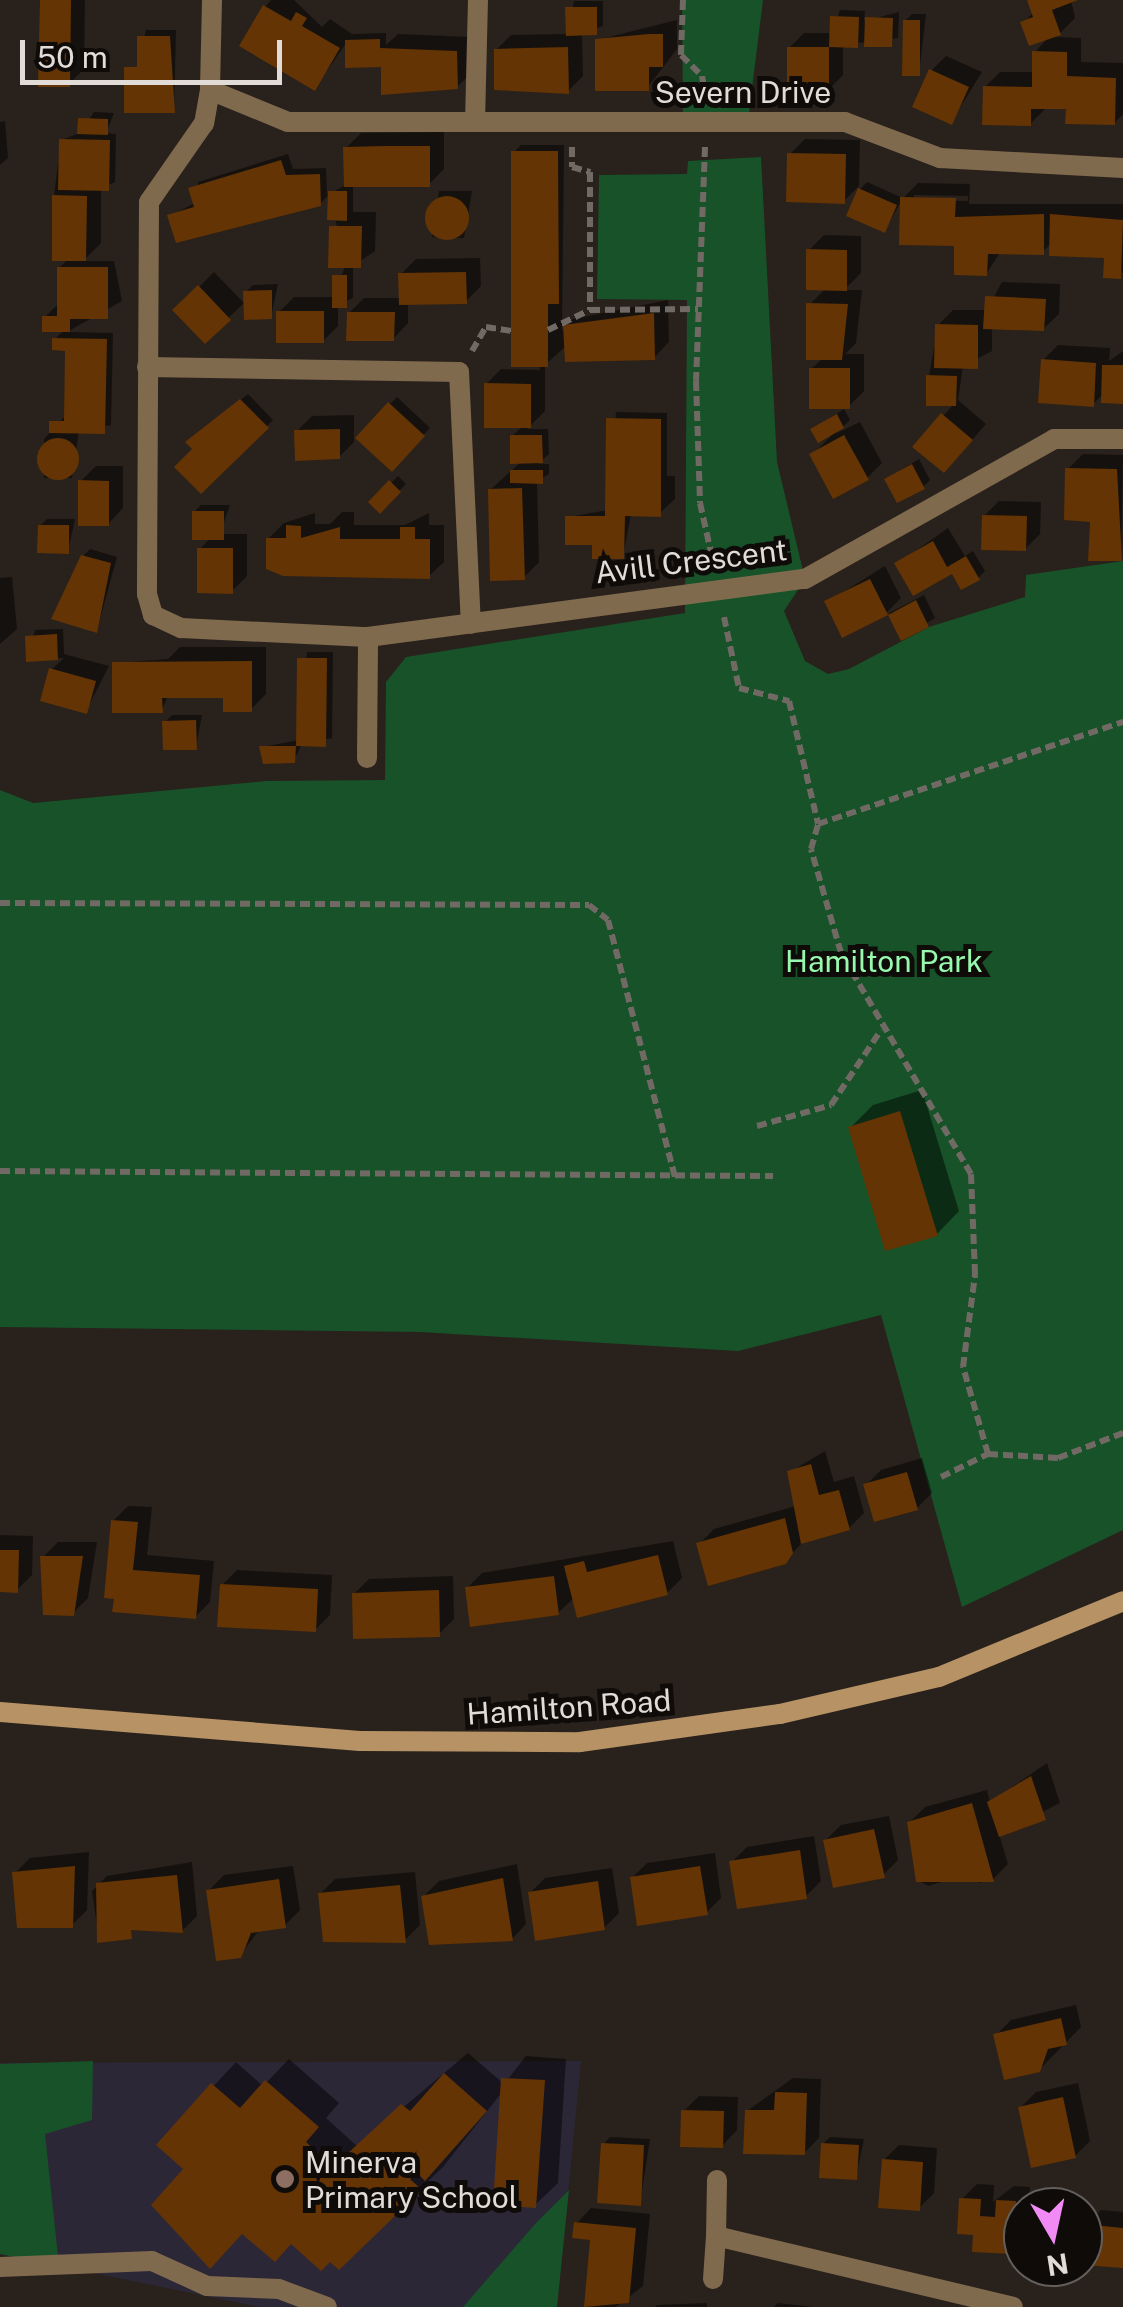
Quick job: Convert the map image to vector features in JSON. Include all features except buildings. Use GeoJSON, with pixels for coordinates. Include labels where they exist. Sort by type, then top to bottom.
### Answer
{"type":"FeatureCollection","features":[{"type":"Feature","properties":{"kind":"street"},"geometry":{"type":"LineString","coordinates":[[210,90],[212,0]]}},
{"type":"Feature","properties":{"kind":"street"},"geometry":{"type":"LineString","coordinates":[[475,122],[478,0]]}},
{"type":"Feature","properties":{"kind":"street","name":"Severn Drive"},"geometry":{"type":"LineString","coordinates":[[210,90],[288,122],[845,122],[940,158],[1123,168]]}},
{"type":"Feature","properties":{"kind":"street","name":"Avill Crescent"},"geometry":{"type":"LineString","coordinates":[[210,90],[204,124],[148,202],[146,367],[153,614],[182,628],[368,637],[805,578],[854,557],[1054,439],[1123,439]]}},
{"type":"Feature","properties":{"kind":"street"},"geometry":{"type":"LineString","coordinates":[[146,367],[459,372],[471,624]]}},
{"type":"Feature","properties":{"kind":"street"},"geometry":{"type":"LineString","coordinates":[[366,758],[368,637]]}},
{"type":"Feature","properties":{"kind":"street","name":"Hamilton Road"},"geometry":{"type":"LineString","coordinates":[[0,1712],[360,1741],[580,1742],[780,1714],[939,1677],[1123,1602]]}},
{"type":"Feature","properties":{"kind":"street"},"geometry":{"type":"LineString","coordinates":[[713,2279],[718,2180]]}},
{"type":"Feature","properties":{"kind":"street"},"geometry":{"type":"LineString","coordinates":[[716,2236],[1012,2307]]}},
{"type":"Feature","properties":{"kind":"street"},"geometry":{"type":"LineString","coordinates":[[0,2266],[152,2262],[207,2286],[280,2289],[327,2307]]}},
{"type":"Feature","properties":{"kind":"path"},"geometry":{"type":"LineString","coordinates":[[683,0],[681,55],[702,76],[704,123],[698,309],[700,503],[739,688],[789,702],[818,824],[811,849],[840,953],[880,1030],[971,1174],[975,1274],[963,1368],[988,1454]]}},
{"type":"Feature","properties":{"kind":"path"},"geometry":{"type":"LineString","coordinates":[[572,124],[572,167],[590,172],[590,310]]}},
{"type":"Feature","properties":{"kind":"path"},"geometry":{"type":"LineString","coordinates":[[548,330],[590,310],[698,309]]}},
{"type":"Feature","properties":{"kind":"path"},"geometry":{"type":"LineString","coordinates":[[459,372],[486,327],[512,331]]}},
{"type":"Feature","properties":{"kind":"path"},"geometry":{"type":"LineString","coordinates":[[818,824],[1123,722]]}},
{"type":"Feature","properties":{"kind":"path"},"geometry":{"type":"LineString","coordinates":[[0,903],[589,905],[608,920],[675,1178]]}},
{"type":"Feature","properties":{"kind":"path"},"geometry":{"type":"LineString","coordinates":[[757,1126],[831,1105],[880,1030]]}},
{"type":"Feature","properties":{"kind":"path"},"geometry":{"type":"LineString","coordinates":[[0,1171],[773,1176]]}},
{"type":"Feature","properties":{"kind":"path"},"geometry":{"type":"LineString","coordinates":[[941,1476],[988,1454],[1058,1458],[1123,1433]]}},
{"type":"Feature","properties":{"kind":"shaded area","name":"Minerva Primary School"},"geometry":{"type":"Polygon","coordinates":[[[581,2061],[557,2307],[260,2307],[0,2254],[0,2063],[581,2061]]]}},
{"type":"Feature","properties":{"kind":"green space"},"geometry":{"type":"Polygon","coordinates":[[[682,0],[763,0],[748,121],[683,123],[682,0]]]}},
{"type":"Feature","properties":{"kind":"green space","name":"Hamilton Park"},"geometry":{"type":"Polygon","coordinates":[[[761,157],[777,462],[805,579],[784,611],[805,661],[828,674],[849,669],[929,627],[1025,597],[1026,575],[1123,561],[1123,1530],[962,1607],[881,1315],[738,1351],[420,1332],[0,1327],[0,790],[33,803],[266,781],[385,780],[386,682],[406,657],[685,613],[687,300],[597,299],[599,175],[687,174],[688,161],[761,157]]]}},
{"type":"Feature","properties":{"kind":"green space"},"geometry":{"type":"Polygon","coordinates":[[[93,2061],[92,2120],[45,2134],[59,2266],[0,2254],[0,2064],[93,2061]]]}},
{"type":"Feature","properties":{"kind":"green space"},"geometry":{"type":"Polygon","coordinates":[[[569,2190],[557,2307],[463,2307],[536,2223],[569,2190]]]}},
{"type":"Feature","properties":{"kind":"place","name":"Minerva Primary School"},"geometry":{"type":"Point","coordinates":[285,2179]}}]}
